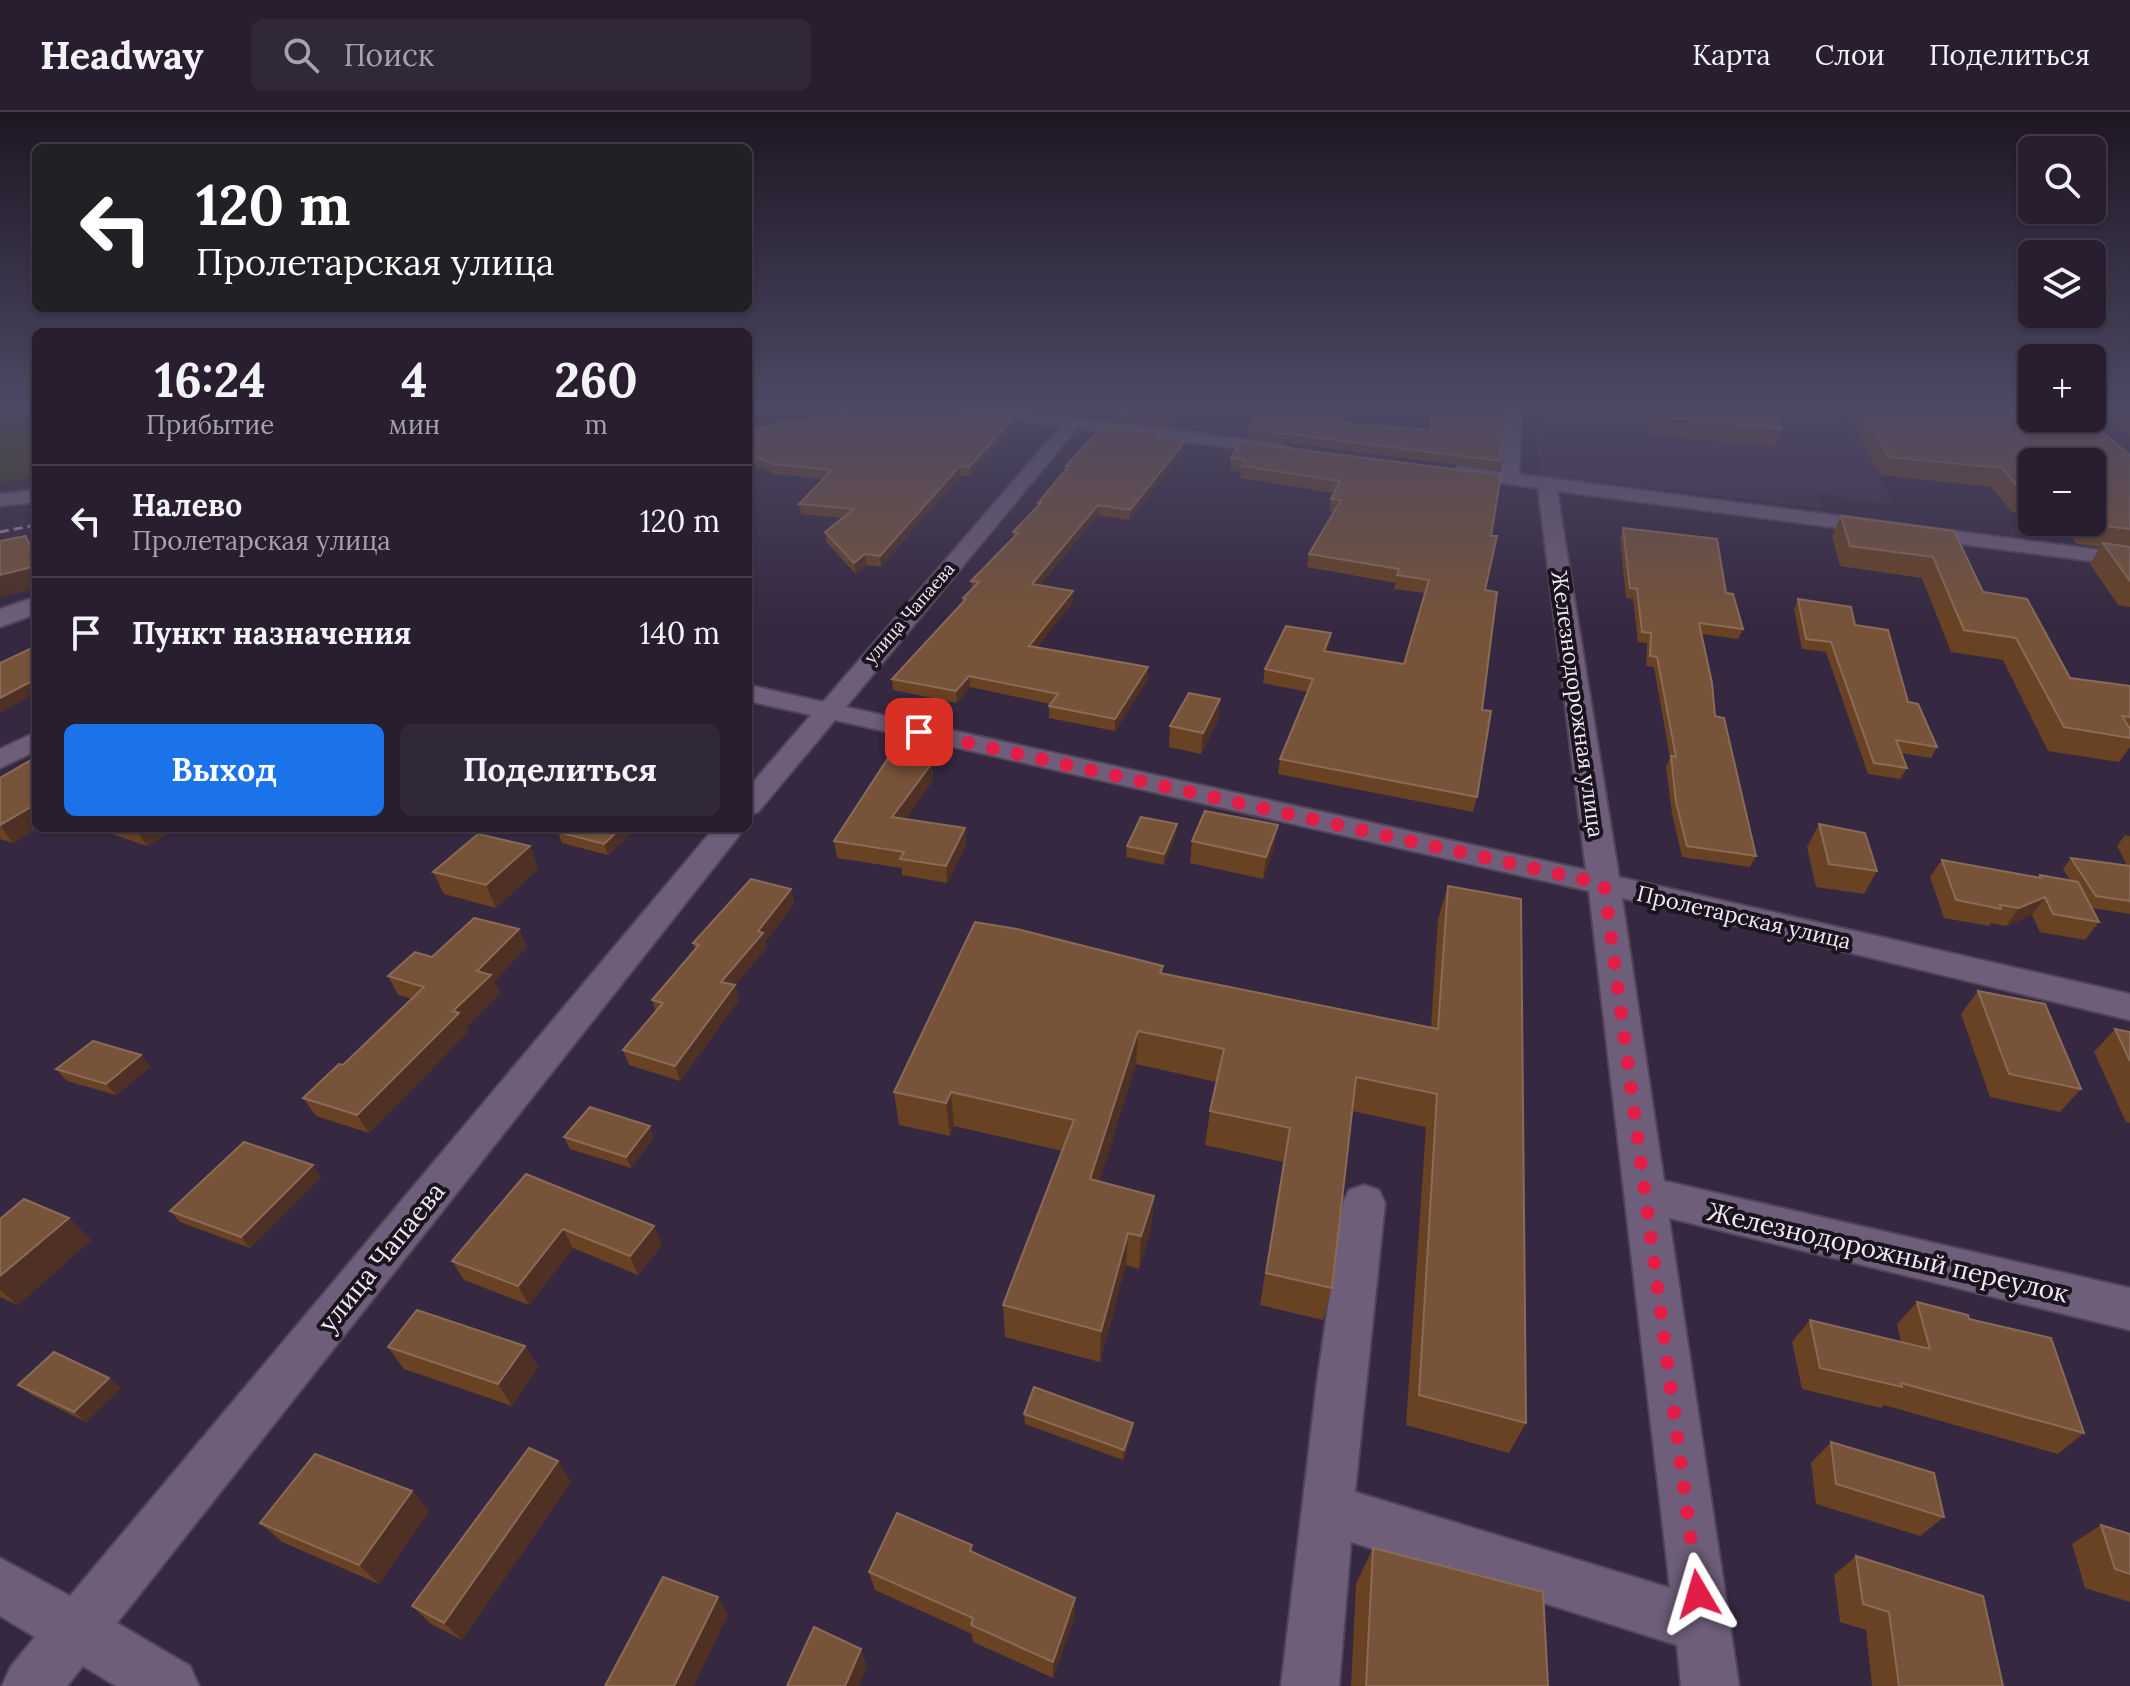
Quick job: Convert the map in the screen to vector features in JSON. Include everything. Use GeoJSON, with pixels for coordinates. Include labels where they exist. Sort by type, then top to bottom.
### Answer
{"type":"FeatureCollection","features":[{"type":"Feature","properties":{"kind":"street","name":"улица Чапаева"},"geometry":{"type":"LineString","coordinates":[[752,801],[1027,476]]}},
{"type":"Feature","properties":{"kind":"street"},"geometry":{"type":"LineString","coordinates":[[1490,476],[2130,560]]}},
{"type":"Feature","properties":{"kind":"street","name":"Железнодорожная улица"},"geometry":{"type":"LineString","coordinates":[[1547,484],[1604,884],[1710,1686]]}},
{"type":"Feature","properties":{"kind":"street"},"geometry":{"type":"LineString","coordinates":[[0,500],[32,496]]}},
{"type":"Feature","properties":{"kind":"street"},"geometry":{"type":"LineString","coordinates":[[0,619],[32,609]]}},
{"type":"Feature","properties":{"kind":"street"},"geometry":{"type":"LineString","coordinates":[[0,626],[32,610]]}},
{"type":"Feature","properties":{"kind":"street","name":"Пролетарская улица"},"geometry":{"type":"LineString","coordinates":[[752,694],[1604,884],[2130,1007]]}},
{"type":"Feature","properties":{"kind":"street"},"geometry":{"type":"LineString","coordinates":[[0,760],[32,742]]}},
{"type":"Feature","properties":{"kind":"street","name":"улица Чапаева"},"geometry":{"type":"LineString","coordinates":[[31,1686],[727,832]]}},
{"type":"Feature","properties":{"kind":"street","name":"Железнодорожный переулок"},"geometry":{"type":"LineString","coordinates":[[1646,1195],[2130,1309]]}},
{"type":"Feature","properties":{"kind":"street"},"geometry":{"type":"LineString","coordinates":[[1310,1686],[1341,1382],[1364,1203]]}},
{"type":"Feature","properties":{"kind":"street"},"geometry":{"type":"LineString","coordinates":[[1328,1509],[1702,1625]]}},
{"type":"Feature","properties":{"kind":"street"},"geometry":{"type":"LineString","coordinates":[[0,1585],[170,1686]]}},
{"type":"Feature","properties":{"kind":"shaded area"},"geometry":{"type":"Polygon","coordinates":[[[0,476],[32,476],[32,477],[0,483],[0,476]]]}},
{"type":"Feature","properties":{"kind":"shaded area"},"geometry":{"type":"Polygon","coordinates":[[[1551,476],[1879,476],[1895,506],[1816,493],[1822,508],[1551,476]]]}},
{"type":"Feature","properties":{"kind":"building"},"geometry":{"type":"Polygon","coordinates":[[[826,476],[951,476],[880,556],[865,554],[854,563],[825,532],[854,509],[799,504],[826,476]]]}},
{"type":"Feature","properties":{"kind":"building"},"geometry":{"type":"Polygon","coordinates":[[[1060,476],[1157,476],[1130,510],[1098,505],[1032,584],[1073,591],[1029,646],[1148,667],[1115,719],[1049,706],[1058,694],[969,676],[956,691],[892,679],[966,599],[963,598],[979,582],[971,581],[1018,533],[1013,532],[1041,503],[1038,503],[1060,476]]]}},
{"type":"Feature","properties":{"kind":"building"},"geometry":{"type":"Polygon","coordinates":[[[1310,476],[1501,476],[1491,536],[1497,536],[1485,590],[1497,592],[1482,710],[1491,711],[1477,797],[1280,759],[1313,679],[1265,669],[1286,626],[1331,633],[1324,651],[1404,664],[1429,580],[1397,575],[1399,569],[1309,554],[1341,500],[1331,499],[1340,481],[1310,476]]]}},
{"type":"Feature","properties":{"kind":"building"},"geometry":{"type":"Polygon","coordinates":[[[2009,476],[2018,476],[2018,487],[2009,476]]]}},
{"type":"Feature","properties":{"kind":"building"},"geometry":{"type":"Polygon","coordinates":[[[2106,476],[2130,476],[2130,529],[2106,526],[2106,476]]]}},
{"type":"Feature","properties":{"kind":"building"},"geometry":{"type":"Polygon","coordinates":[[[1841,516],[1954,531],[1983,592],[2027,599],[2070,678],[2130,686],[2130,717],[2122,716],[2130,729],[2130,738],[2064,727],[2016,638],[1964,630],[1933,557],[1850,546],[1841,516]]]}},
{"type":"Feature","properties":{"kind":"building"},"geometry":{"type":"Polygon","coordinates":[[[1623,528],[1717,539],[1726,593],[1733,594],[1743,629],[1699,623],[1712,683],[1715,716],[1724,718],[1756,856],[1687,846],[1676,802],[1671,756],[1676,757],[1657,657],[1650,656],[1651,633],[1642,632],[1637,589],[1630,588],[1623,528]]]}},
{"type":"Feature","properties":{"kind":"building"},"geometry":{"type":"Polygon","coordinates":[[[26,536],[32,552],[32,567],[0,575],[0,541],[26,536]]]}},
{"type":"Feature","properties":{"kind":"building"},"geometry":{"type":"Polygon","coordinates":[[[2103,543],[2130,547],[2130,581],[2103,543]]]}},
{"type":"Feature","properties":{"kind":"building"},"geometry":{"type":"Polygon","coordinates":[[[1798,599],[1851,607],[1855,625],[1888,630],[1908,702],[1918,704],[1937,747],[1896,740],[1907,768],[1874,763],[1831,642],[1806,639],[1798,599]]]}},
{"type":"Feature","properties":{"kind":"building"},"geometry":{"type":"Polygon","coordinates":[[[32,648],[32,681],[0,698],[0,663],[32,648]]]}},
{"type":"Feature","properties":{"kind":"building"},"geometry":{"type":"Polygon","coordinates":[[[1189,693],[1220,699],[1203,733],[1170,726],[1189,693]]]}},
{"type":"Feature","properties":{"kind":"building"},"geometry":{"type":"Polygon","coordinates":[[[890,755],[932,763],[892,817],[965,828],[946,866],[900,859],[904,852],[834,841],[890,755]]]}},
{"type":"Feature","properties":{"kind":"building"},"geometry":{"type":"Polygon","coordinates":[[[32,760],[32,806],[0,825],[0,778],[32,760]]]}},
{"type":"Feature","properties":{"kind":"building"},"geometry":{"type":"Polygon","coordinates":[[[1205,811],[1278,825],[1266,857],[1192,841],[1205,811]]]}},
{"type":"Feature","properties":{"kind":"building"},"geometry":{"type":"Polygon","coordinates":[[[1141,817],[1177,824],[1164,854],[1127,846],[1141,817]]]}},
{"type":"Feature","properties":{"kind":"building"},"geometry":{"type":"Polygon","coordinates":[[[1819,824],[1865,833],[1877,871],[1829,864],[1819,824]]]}},
{"type":"Feature","properties":{"kind":"building"},"geometry":{"type":"Polygon","coordinates":[[[558,832],[617,832],[604,844],[558,832]]]}},
{"type":"Feature","properties":{"kind":"building"},"geometry":{"type":"Polygon","coordinates":[[[478,834],[530,846],[486,885],[433,872],[478,834]]]}},
{"type":"Feature","properties":{"kind":"building"},"geometry":{"type":"Polygon","coordinates":[[[2071,858],[2130,866],[2130,901],[2096,896],[2071,858]]]}},
{"type":"Feature","properties":{"kind":"building"},"geometry":{"type":"Polygon","coordinates":[[[1942,860],[2078,882],[2099,922],[2053,914],[2045,897],[2019,908],[2000,905],[2001,909],[1956,900],[1942,860]]]}},
{"type":"Feature","properties":{"kind":"building"},"geometry":{"type":"Polygon","coordinates":[[[751,879],[791,889],[758,931],[763,933],[721,982],[735,985],[675,1066],[623,1050],[663,1003],[652,1000],[699,945],[693,943],[751,879]]]}},
{"type":"Feature","properties":{"kind":"building"},"geometry":{"type":"Polygon","coordinates":[[[1448,886],[1521,899],[1526,1423],[1419,1395],[1437,1094],[1356,1077],[1332,1288],[1266,1273],[1290,1128],[1210,1111],[1224,1049],[1138,1031],[1090,1179],[1154,1196],[1141,1236],[1128,1233],[1101,1331],[1003,1305],[1074,1120],[951,1092],[946,1103],[894,1092],[975,922],[1017,929],[1163,966],[1160,973],[1438,1029],[1448,886]]]}},
{"type":"Feature","properties":{"kind":"building"},"geometry":{"type":"Polygon","coordinates":[[[474,918],[519,929],[477,971],[491,975],[453,1011],[459,1013],[357,1115],[303,1098],[339,1064],[343,1065],[424,987],[388,976],[415,952],[432,957],[474,918]]]}},
{"type":"Feature","properties":{"kind":"building"},"geometry":{"type":"Polygon","coordinates":[[[1978,991],[2045,1004],[2081,1089],[2009,1074],[1978,991]]]}},
{"type":"Feature","properties":{"kind":"building"},"geometry":{"type":"Polygon","coordinates":[[[2115,1029],[2130,1032],[2130,1061],[2115,1029]]]}},
{"type":"Feature","properties":{"kind":"building"},"geometry":{"type":"Polygon","coordinates":[[[93,1041],[141,1055],[106,1084],[56,1069],[93,1041]]]}},
{"type":"Feature","properties":{"kind":"building"},"geometry":{"type":"Polygon","coordinates":[[[590,1107],[650,1126],[626,1157],[564,1137],[590,1107]]]}},
{"type":"Feature","properties":{"kind":"building"},"geometry":{"type":"Polygon","coordinates":[[[244,1142],[313,1165],[241,1237],[170,1211],[244,1142]]]}},
{"type":"Feature","properties":{"kind":"building"},"geometry":{"type":"Polygon","coordinates":[[[526,1174],[654,1226],[630,1256],[563,1229],[518,1286],[452,1261],[526,1174]]]}},
{"type":"Feature","properties":{"kind":"building"},"geometry":{"type":"Polygon","coordinates":[[[24,1199],[69,1218],[0,1276],[0,1219],[24,1199]]]}},
{"type":"Feature","properties":{"kind":"building"},"geometry":{"type":"Polygon","coordinates":[[[1917,1302],[1968,1315],[1969,1319],[2051,1338],[2084,1433],[1901,1383],[1902,1387],[1820,1368],[1810,1320],[1930,1349],[1917,1302]]]}},
{"type":"Feature","properties":{"kind":"building"},"geometry":{"type":"Polygon","coordinates":[[[417,1310],[525,1346],[498,1384],[388,1347],[417,1310]]]}},
{"type":"Feature","properties":{"kind":"building"},"geometry":{"type":"Polygon","coordinates":[[[54,1352],[109,1378],[74,1412],[18,1385],[54,1352]]]}},
{"type":"Feature","properties":{"kind":"building"},"geometry":{"type":"Polygon","coordinates":[[[1034,1387],[1133,1423],[1124,1450],[1024,1414],[1034,1387]]]}},
{"type":"Feature","properties":{"kind":"building"},"geometry":{"type":"Polygon","coordinates":[[[1831,1442],[1934,1473],[1944,1517],[1836,1484],[1831,1442]]]}},
{"type":"Feature","properties":{"kind":"building"},"geometry":{"type":"Polygon","coordinates":[[[529,1448],[558,1461],[444,1623],[412,1606],[529,1448]]]}},
{"type":"Feature","properties":{"kind":"building"},"geometry":{"type":"Polygon","coordinates":[[[315,1454],[412,1491],[359,1565],[260,1523],[315,1454]]]}},
{"type":"Feature","properties":{"kind":"building"},"geometry":{"type":"Polygon","coordinates":[[[897,1513],[972,1545],[970,1551],[1075,1598],[1053,1662],[971,1625],[973,1618],[869,1572],[897,1513]]]}},
{"type":"Feature","properties":{"kind":"building"},"geometry":{"type":"Polygon","coordinates":[[[2101,1525],[2130,1534],[2130,1574],[2115,1569],[2101,1525]]]}},
{"type":"Feature","properties":{"kind":"building"},"geometry":{"type":"Polygon","coordinates":[[[1373,1548],[1543,1592],[1548,1686],[1366,1686],[1373,1548]]]}},
{"type":"Feature","properties":{"kind":"building"},"geometry":{"type":"Polygon","coordinates":[[[1856,1556],[1983,1596],[2003,1686],[1899,1686],[1889,1612],[1863,1604],[1856,1556]]]}},
{"type":"Feature","properties":{"kind":"building"},"geometry":{"type":"Polygon","coordinates":[[[663,1577],[718,1597],[674,1686],[605,1686],[663,1577]]]}},
{"type":"Feature","properties":{"kind":"building"},"geometry":{"type":"Polygon","coordinates":[[[814,1627],[861,1649],[845,1686],[787,1686],[814,1627]]]}},
{"type":"Feature","properties":{"kind":"railway"},"geometry":{"type":"LineString","coordinates":[[0,532],[32,526]]}},
{"type":"Feature","properties":{"kind":"route"},"geometry":{"type":"LineString","coordinates":[[919,732],[1604,884],[1698,1594]]}}]}
